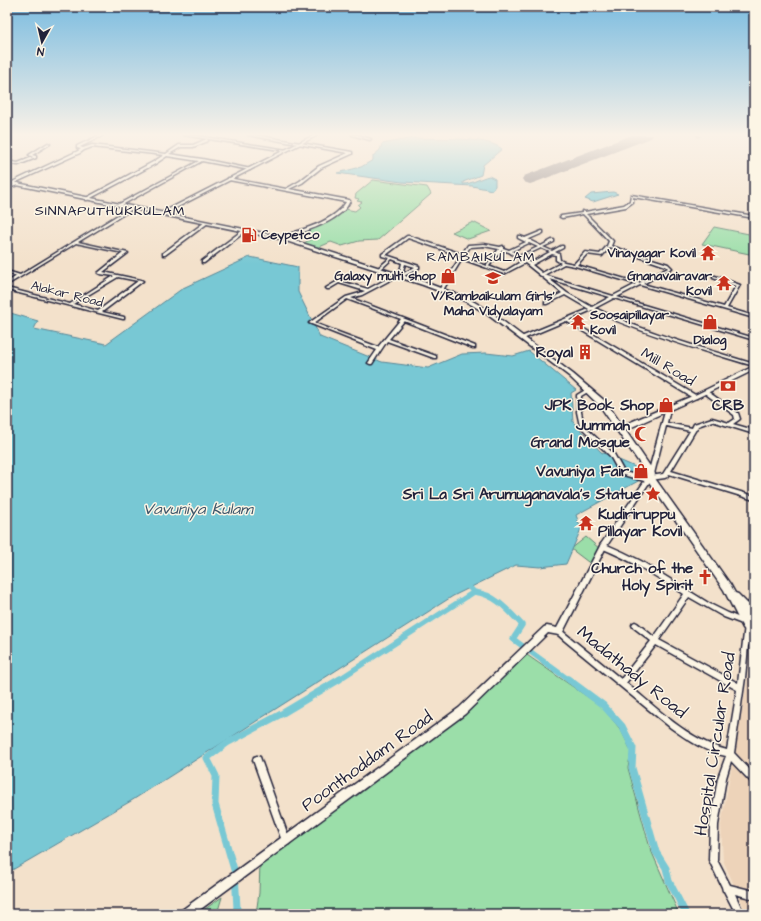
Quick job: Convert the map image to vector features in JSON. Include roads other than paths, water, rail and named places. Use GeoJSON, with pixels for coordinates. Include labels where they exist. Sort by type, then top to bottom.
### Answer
{"type":"FeatureCollection","features":[{"type":"Feature","properties":{"kind":"highway"},"geometry":{"type":"LineString","coordinates":[[11,184],[281,238],[441,290],[478,306],[522,338],[588,390],[603,404],[751,624]]}},
{"type":"Feature","properties":{"kind":"highway"},"geometry":{"type":"LineString","coordinates":[[726,588],[740,602],[751,624]]}},
{"type":"Feature","properties":{"kind":"highway"},"geometry":{"type":"LineString","coordinates":[[740,602],[750,603],[754,601],[751,624]]}},
{"type":"Feature","properties":{"kind":"main road"},"geometry":{"type":"LineString","coordinates":[[621,430],[706,392],[754,368]]}},
{"type":"Feature","properties":{"kind":"street"},"geometry":{"type":"LineString","coordinates":[[11,184],[23,178]]}},
{"type":"Feature","properties":{"kind":"street"},"geometry":{"type":"LineString","coordinates":[[87,199],[125,178]]}},
{"type":"Feature","properties":{"kind":"street"},"geometry":{"type":"LineString","coordinates":[[120,205],[169,178]]}},
{"type":"Feature","properties":{"kind":"street"},"geometry":{"type":"LineString","coordinates":[[286,189],[306,178]]}},
{"type":"Feature","properties":{"kind":"street"},"geometry":{"type":"LineString","coordinates":[[161,214],[229,179],[348,201],[346,206],[330,218],[281,238]]}},
{"type":"Feature","properties":{"kind":"street"},"geometry":{"type":"LineString","coordinates":[[562,217],[583,212],[625,206],[632,201],[632,196],[754,217]]}},
{"type":"Feature","properties":{"kind":"street","name":"Alakar Road"},"geometry":{"type":"LineString","coordinates":[[7,284],[132,208]]}},
{"type":"Feature","properties":{"kind":"street"},"geometry":{"type":"LineString","coordinates":[[575,265],[586,253],[601,255],[609,246],[611,241],[583,212]]}},
{"type":"Feature","properties":{"kind":"street"},"geometry":{"type":"LineString","coordinates":[[164,254],[206,222]]}},
{"type":"Feature","properties":{"kind":"street"},"geometry":{"type":"LineString","coordinates":[[203,262],[244,231]]}},
{"type":"Feature","properties":{"kind":"street"},"geometry":{"type":"LineString","coordinates":[[526,239],[542,232]]}},
{"type":"Feature","properties":{"kind":"street"},"geometry":{"type":"LineString","coordinates":[[379,349],[311,323],[347,298],[361,294],[418,268],[383,255],[409,237],[504,272],[525,261]]}},
{"type":"Feature","properties":{"kind":"street"},"geometry":{"type":"LineString","coordinates":[[519,237],[553,252],[559,256],[559,261],[563,263],[575,265],[754,317]]}},
{"type":"Feature","properties":{"kind":"street"},"geometry":{"type":"LineString","coordinates":[[510,251],[530,241]]}},
{"type":"Feature","properties":{"kind":"street"},"geometry":{"type":"LineString","coordinates":[[520,257],[553,241]]}},
{"type":"Feature","properties":{"kind":"street"},"geometry":{"type":"LineString","coordinates":[[75,242],[126,253],[100,272],[141,281],[99,312]]}},
{"type":"Feature","properties":{"kind":"street"},"geometry":{"type":"LineString","coordinates":[[441,290],[470,246],[490,245],[502,247],[520,257],[565,293],[591,309],[643,331],[754,365]]}},
{"type":"Feature","properties":{"kind":"street"},"geometry":{"type":"LineString","coordinates":[[522,338],[591,309],[669,269],[669,267],[609,246]]}},
{"type":"Feature","properties":{"kind":"street"},"geometry":{"type":"LineString","coordinates":[[488,266],[502,247]]}},
{"type":"Feature","properties":{"kind":"street"},"geometry":{"type":"LineString","coordinates":[[529,265],[562,247]]}},
{"type":"Feature","properties":{"kind":"street"},"geometry":{"type":"LineString","coordinates":[[379,269],[391,259]]}},
{"type":"Feature","properties":{"kind":"street"},"geometry":{"type":"LineString","coordinates":[[400,276],[404,263]]}},
{"type":"Feature","properties":{"kind":"street"},"geometry":{"type":"LineString","coordinates":[[543,276],[563,263]]}},
{"type":"Feature","properties":{"kind":"street"},"geometry":{"type":"LineString","coordinates":[[7,272],[20,276]]}},
{"type":"Feature","properties":{"kind":"street"},"geometry":{"type":"LineString","coordinates":[[70,306],[117,276]]}},
{"type":"Feature","properties":{"kind":"street"},"geometry":{"type":"LineString","coordinates":[[543,276],[754,339]]}},
{"type":"Feature","properties":{"kind":"street"},"geometry":{"type":"LineString","coordinates":[[714,277],[738,284],[725,309]]}},
{"type":"Feature","properties":{"kind":"street"},"geometry":{"type":"LineString","coordinates":[[328,288],[339,282],[367,290]]}},
{"type":"Feature","properties":{"kind":"street","name":"Alakar Road"},"geometry":{"type":"LineString","coordinates":[[7,290],[123,318]]}},
{"type":"Feature","properties":{"kind":"street"},"geometry":{"type":"LineString","coordinates":[[546,303],[565,293]]}},
{"type":"Feature","properties":{"kind":"street"},"geometry":{"type":"LineString","coordinates":[[347,298],[474,347]]}},
{"type":"Feature","properties":{"kind":"street"},"geometry":{"type":"LineString","coordinates":[[370,363],[379,349],[388,340],[403,319]]}},
{"type":"Feature","properties":{"kind":"street","name":"Mill Road"},"geometry":{"type":"LineString","coordinates":[[567,320],[695,397]]}},
{"type":"Feature","properties":{"kind":"street"},"geometry":{"type":"LineString","coordinates":[[388,340],[435,357]]}},
{"type":"Feature","properties":{"kind":"street"},"geometry":{"type":"LineString","coordinates":[[588,390],[579,395],[582,426],[612,455],[622,472],[644,479],[651,475],[665,476],[669,472],[677,454],[696,425],[712,419],[754,432]]}},
{"type":"Feature","properties":{"kind":"street"},"geometry":{"type":"LineString","coordinates":[[706,392],[736,414],[738,419],[730,424]]}},
{"type":"Feature","properties":{"kind":"street"},"geometry":{"type":"LineString","coordinates":[[559,632],[603,546],[651,475],[668,409]]}},
{"type":"Feature","properties":{"kind":"street"},"geometry":{"type":"LineString","coordinates":[[665,424],[693,430]]}},
{"type":"Feature","properties":{"kind":"street"},"geometry":{"type":"LineString","coordinates":[[669,472],[754,498]]}},
{"type":"Feature","properties":{"kind":"street"},"geometry":{"type":"LineString","coordinates":[[603,546],[620,552],[687,594],[724,614],[751,624]]}},
{"type":"Feature","properties":{"kind":"street"},"geometry":{"type":"LineString","coordinates":[[622,683],[655,641],[687,594]]}},
{"type":"Feature","properties":{"kind":"street","name":"Hospital Circular Road"},"geometry":{"type":"LineString","coordinates":[[740,914],[713,860],[714,825],[722,778],[730,754],[746,645],[751,624]]}},
{"type":"Feature","properties":{"kind":"street","name":"Hospital Circular Road"},"geometry":{"type":"LineString","coordinates":[[746,645],[751,624]]}},
{"type":"Feature","properties":{"kind":"street"},"geometry":{"type":"LineString","coordinates":[[636,625],[655,641],[740,688]]}},
{"type":"Feature","properties":{"kind":"street","name":"Poonthoddam Road"},"geometry":{"type":"LineString","coordinates":[[186,914],[286,842],[462,711],[547,629],[559,632]]}},
{"type":"Feature","properties":{"kind":"street","name":"Madathady Road"},"geometry":{"type":"LineString","coordinates":[[559,632],[670,723],[699,742],[719,752],[730,754]]}},
{"type":"Feature","properties":{"kind":"street"},"geometry":{"type":"LineString","coordinates":[[730,754],[754,779]]}},
{"type":"Feature","properties":{"kind":"street"},"geometry":{"type":"LineString","coordinates":[[257,760],[286,842]]}},
{"type":"Feature","properties":{"kind":"street"},"geometry":{"type":"LineString","coordinates":[[726,888],[754,895]]}},
{"type":"Feature","properties":{"kind":"water"},"geometry":{"type":"Polygon","coordinates":[[[373,178],[473,178],[463,182],[463,184],[484,178],[493,178],[495,179],[495,186],[492,190],[472,186],[402,182],[373,178]]]}},
{"type":"Feature","properties":{"kind":"water"},"geometry":{"type":"Polygon","coordinates":[[[613,192],[618,194],[593,202],[585,199],[591,194],[613,192]]]}},
{"type":"Feature","properties":{"kind":"water","name":"Vavuniya Kulam"},"geometry":{"type":"Polygon","coordinates":[[[250,257],[298,267],[298,292],[320,337],[382,362],[428,368],[462,354],[486,353],[513,356],[529,351],[576,390],[571,393],[573,422],[601,452],[651,474],[576,515],[581,529],[566,564],[540,567],[516,565],[453,596],[131,801],[7,873],[7,312],[38,321],[34,329],[106,344],[183,288],[250,257]]]}},
{"type":"Feature","properties":{"kind":"waterway"},"geometry":{"type":"LineString","coordinates":[[465,583],[474,592]]}},
{"type":"Feature","properties":{"kind":"waterway"},"geometry":{"type":"LineString","coordinates":[[338,680],[474,592]]}},
{"type":"Feature","properties":{"kind":"waterway"},"geometry":{"type":"LineString","coordinates":[[474,592],[482,593],[495,599],[506,608],[522,625],[513,639],[569,680]]}},
{"type":"Feature","properties":{"kind":"waterway"},"geometry":{"type":"LineString","coordinates":[[234,914],[237,908],[235,873],[215,804],[216,776],[207,758],[227,743],[283,713],[340,679]]}},
{"type":"Feature","properties":{"kind":"waterway"},"geometry":{"type":"LineString","coordinates":[[568,679],[603,705],[622,726],[633,748],[632,768],[656,852],[666,868],[669,881],[686,914]]}},
{"type":"Feature","properties":{"kind":"place","name":"Ceypetco"},"geometry":{"type":"Point","coordinates":[249,235]}},
{"type":"Feature","properties":{"kind":"place","name":"Vinayagar Kovil"},"geometry":{"type":"Point","coordinates":[708,253]}},
{"type":"Feature","properties":{"kind":"place","name":"Galaxy multi shop"},"geometry":{"type":"Point","coordinates":[448,276]}},
{"type":"Feature","properties":{"kind":"place","name":"V/Rambaikulam Girls' Maha Vidyalayam"},"geometry":{"type":"Point","coordinates":[493,278]}},
{"type":"Feature","properties":{"kind":"place","name":"Gnanavairavar Kovil"},"geometry":{"type":"Point","coordinates":[724,283]}},
{"type":"Feature","properties":{"kind":"place","name":"Soosaipillayar Kovil"},"geometry":{"type":"Point","coordinates":[578,322]}},
{"type":"Feature","properties":{"kind":"place","name":"Dialog"},"geometry":{"type":"Point","coordinates":[710,322]}},
{"type":"Feature","properties":{"kind":"place","name":"Royal"},"geometry":{"type":"Point","coordinates":[585,352]}},
{"type":"Feature","properties":{"kind":"place","name":"CRB"},"geometry":{"type":"Point","coordinates":[728,386]}},
{"type":"Feature","properties":{"kind":"place","name":"JPK Book Shop"},"geometry":{"type":"Point","coordinates":[666,405]}},
{"type":"Feature","properties":{"kind":"place","name":"Jummah Grand Mosque"},"geometry":{"type":"Point","coordinates":[642,434]}},
{"type":"Feature","properties":{"kind":"place","name":"Vavuniya Fair"},"geometry":{"type":"Point","coordinates":[641,471]}},
{"type":"Feature","properties":{"kind":"place","name":"Sri La Sri Arumuganavala's Statue"},"geometry":{"type":"Point","coordinates":[653,494]}},
{"type":"Feature","properties":{"kind":"place","name":"Kudiriruppu Pillayar Kovil"},"geometry":{"type":"Point","coordinates":[586,523]}},
{"type":"Feature","properties":{"kind":"place","name":"Church of the Holy Spirit"},"geometry":{"type":"Point","coordinates":[705,577]}},
{"type":"Feature","properties":{"kind":"district","name":"SINNAPUTHUKKULAM"},"geometry":{"type":"Point","coordinates":[110,211]}},
{"type":"Feature","properties":{"kind":"district","name":"RAMBAIKULAM"},"geometry":{"type":"Point","coordinates":[481,257]}}]}
